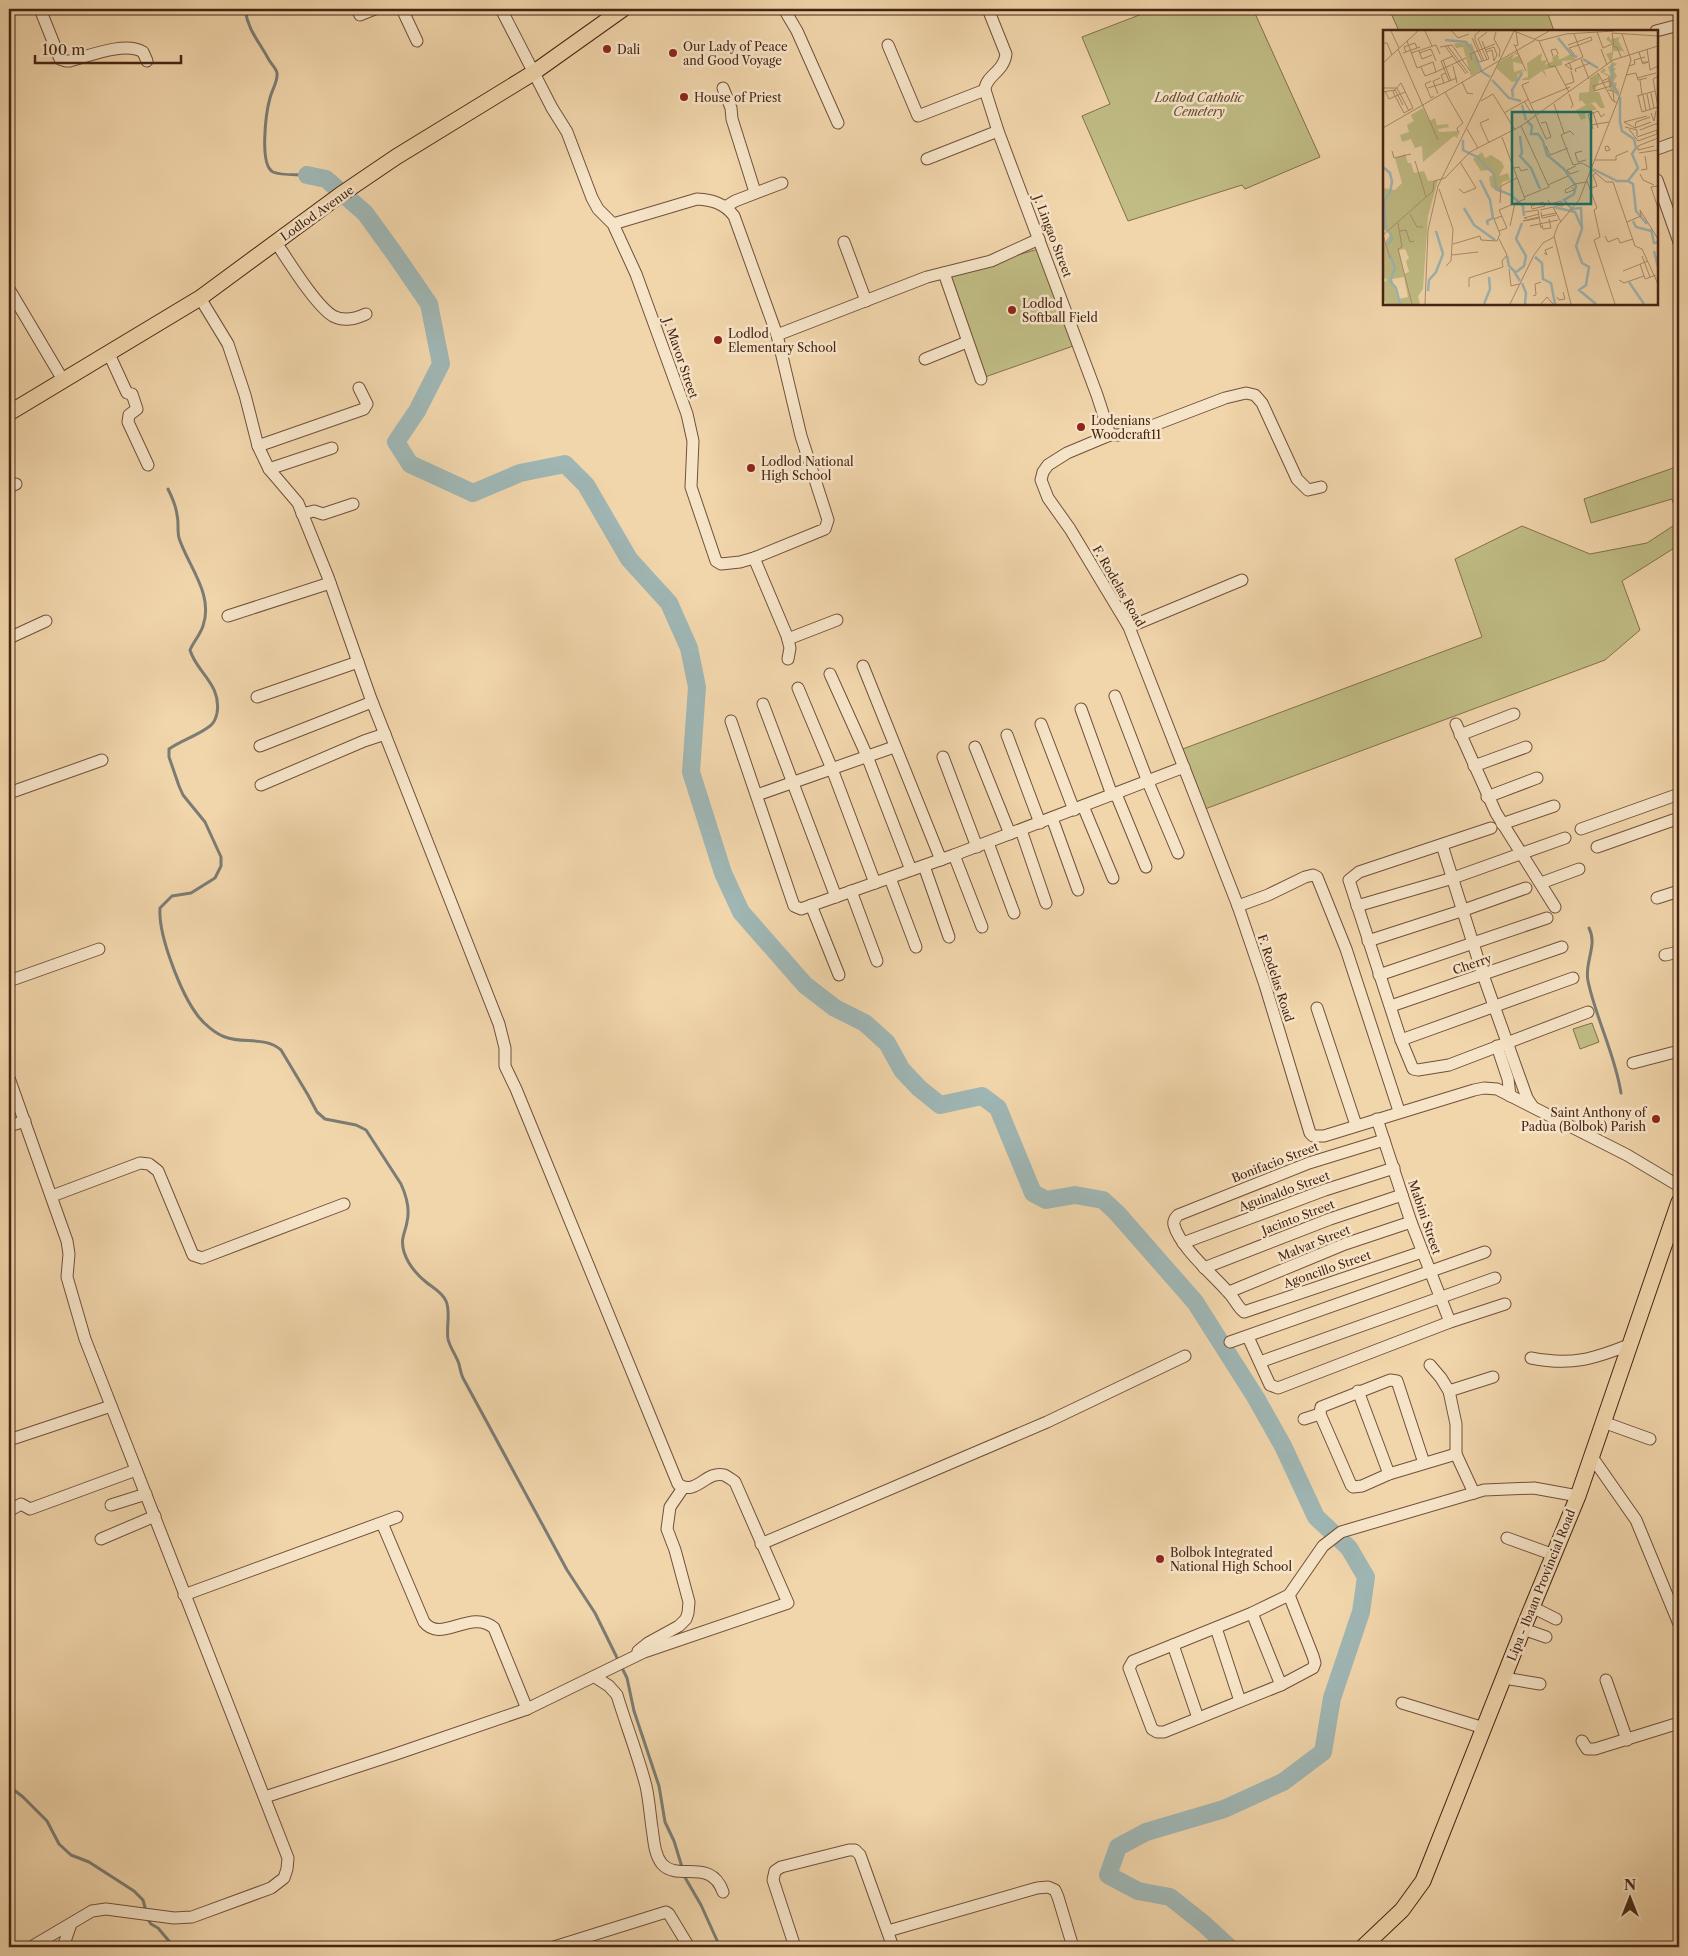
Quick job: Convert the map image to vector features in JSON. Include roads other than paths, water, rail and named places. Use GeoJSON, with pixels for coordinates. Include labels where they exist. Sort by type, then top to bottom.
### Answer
{"type":"FeatureCollection","features":[{"type":"Feature","properties":{"kind":"main road","name":"Lodlod Avenue"},"geometry":{"type":"LineString","coordinates":[[10,408],[109,354],[200,298],[340,195],[419,142],[533,73],[623,9]]}},
{"type":"Feature","properties":{"kind":"main road","name":"Lipa - Ibaan Provincial Road"},"geometry":{"type":"LineString","coordinates":[[1363,1947],[1402,1910],[1423,1880],[1578,1496],[1679,1202]]}},
{"type":"Feature","properties":{"kind":"street"},"geometry":{"type":"LineString","coordinates":[[40,9],[60,59],[66,62],[120,48],[132,47],[143,52],[147,62]]}},
{"type":"Feature","properties":{"kind":"street"},"geometry":{"type":"LineString","coordinates":[[357,9],[360,15],[375,9]]}},
{"type":"Feature","properties":{"kind":"street"},"geometry":{"type":"LineString","coordinates":[[402,9],[417,41]]}},
{"type":"Feature","properties":{"kind":"street","name":"J. Mavor Street"},"geometry":{"type":"LineString","coordinates":[[502,9],[533,73],[570,138],[592,198],[598,209],[613,224],[636,274],[687,414],[693,441],[691,487],[716,561],[721,564],[754,558],[825,529],[828,520],[802,436],[777,335]]}},
{"type":"Feature","properties":{"kind":"street"},"geometry":{"type":"LineString","coordinates":[[784,9],[793,22],[838,123]]}},
{"type":"Feature","properties":{"kind":"street"},"geometry":{"type":"LineString","coordinates":[[888,46],[918,116],[985,90],[988,81],[1005,62],[1006,54],[988,9]]}},
{"type":"Feature","properties":{"kind":"street"},"geometry":{"type":"LineString","coordinates":[[1658,30],[1679,24]]}},
{"type":"Feature","properties":{"kind":"street"},"geometry":{"type":"LineString","coordinates":[[723,88],[731,108],[732,119],[755,192]]}},
{"type":"Feature","properties":{"kind":"street","name":"J. Lingao Street"},"geometry":{"type":"LineString","coordinates":[[985,90],[998,131],[1107,422],[1110,435]]}},
{"type":"Feature","properties":{"kind":"street"},"geometry":{"type":"LineString","coordinates":[[927,159],[998,131]]}},
{"type":"Feature","properties":{"kind":"street"},"geometry":{"type":"LineString","coordinates":[[1658,149],[1679,141]]}},
{"type":"Feature","properties":{"kind":"street"},"geometry":{"type":"LineString","coordinates":[[727,206],[755,192],[782,183]]}},
{"type":"Feature","properties":{"kind":"street"},"geometry":{"type":"LineString","coordinates":[[1658,183],[1679,242]]}},
{"type":"Feature","properties":{"kind":"street"},"geometry":{"type":"LineString","coordinates":[[613,224],[688,200],[707,199],[727,206],[734,216],[777,335],[927,277],[991,261],[1039,239]]}},
{"type":"Feature","properties":{"kind":"street"},"geometry":{"type":"LineString","coordinates":[[276,242],[321,305],[333,316],[354,320],[366,314]]}},
{"type":"Feature","properties":{"kind":"street"},"geometry":{"type":"LineString","coordinates":[[844,242],[866,301]]}},
{"type":"Feature","properties":{"kind":"street"},"geometry":{"type":"LineString","coordinates":[[944,273],[981,379]]}},
{"type":"Feature","properties":{"kind":"street"},"geometry":{"type":"LineString","coordinates":[[9,289],[63,380]]}},
{"type":"Feature","properties":{"kind":"street"},"geometry":{"type":"LineString","coordinates":[[200,298],[228,344],[245,395],[258,446],[269,469],[298,504],[330,583],[372,702],[499,1024],[505,1048],[505,1066],[678,1484],[683,1488],[691,1489],[715,1475],[724,1475],[735,1482],[788,1603],[644,1652],[527,1709],[265,1797]]}},
{"type":"Feature","properties":{"kind":"street"},"geometry":{"type":"LineString","coordinates":[[925,359],[968,342]]}},
{"type":"Feature","properties":{"kind":"street"},"geometry":{"type":"LineString","coordinates":[[109,354],[127,393],[132,394],[137,406],[137,409],[129,415],[128,422],[148,465]]}},
{"type":"Feature","properties":{"kind":"street"},"geometry":{"type":"LineString","coordinates":[[258,446],[364,409],[367,404],[359,388]]}},
{"type":"Feature","properties":{"kind":"street"},"geometry":{"type":"LineString","coordinates":[[1110,435],[1136,432],[1225,398],[1246,393],[1255,395],[1262,403],[1297,479],[1308,490],[1321,487]]}},
{"type":"Feature","properties":{"kind":"street","name":"F. Rodelas Road"},"geometry":{"type":"LineString","coordinates":[[1110,435],[1067,453],[1048,465],[1043,472],[1041,480],[1048,498],[1070,529],[1129,627],[1238,906],[1265,985],[1310,1133],[1313,1136],[1324,1136],[1484,1088],[1497,1089],[1627,1155],[1679,1186]]}},
{"type":"Feature","properties":{"kind":"street"},"geometry":{"type":"LineString","coordinates":[[269,469],[332,448]]}},
{"type":"Feature","properties":{"kind":"street"},"geometry":{"type":"LineString","coordinates":[[302,514],[314,511],[323,514],[353,504]]}},
{"type":"Feature","properties":{"kind":"street"},"geometry":{"type":"LineString","coordinates":[[754,558],[788,639],[790,648],[788,659]]}},
{"type":"Feature","properties":{"kind":"street"},"geometry":{"type":"LineString","coordinates":[[1129,627],[1242,580]]}},
{"type":"Feature","properties":{"kind":"street"},"geometry":{"type":"LineString","coordinates":[[228,616],[330,583]]}},
{"type":"Feature","properties":{"kind":"street"},"geometry":{"type":"LineString","coordinates":[[788,639],[837,620]]}},
{"type":"Feature","properties":{"kind":"street"},"geometry":{"type":"LineString","coordinates":[[9,638],[46,621]]}},
{"type":"Feature","properties":{"kind":"street"},"geometry":{"type":"LineString","coordinates":[[257,697],[358,662]]}},
{"type":"Feature","properties":{"kind":"street"},"geometry":{"type":"LineString","coordinates":[[863,666],[941,860]]}},
{"type":"Feature","properties":{"kind":"street"},"geometry":{"type":"LineString","coordinates":[[830,674],[867,756],[911,870]]}},
{"type":"Feature","properties":{"kind":"street"},"geometry":{"type":"LineString","coordinates":[[798,688],[832,769],[875,883]]}},
{"type":"Feature","properties":{"kind":"street"},"geometry":{"type":"LineString","coordinates":[[1115,696],[1178,853]]}},
{"type":"Feature","properties":{"kind":"street"},"geometry":{"type":"LineString","coordinates":[[260,746],[372,702]]}},
{"type":"Feature","properties":{"kind":"street"},"geometry":{"type":"LineString","coordinates":[[763,704],[836,897]]}},
{"type":"Feature","properties":{"kind":"street"},"geometry":{"type":"LineString","coordinates":[[1081,709],[1114,794],[1146,866]]}},
{"type":"Feature","properties":{"kind":"street"},"geometry":{"type":"LineString","coordinates":[[1514,714],[1458,730],[1487,797],[1502,824],[1556,907]]}},
{"type":"Feature","properties":{"kind":"street"},"geometry":{"type":"LineString","coordinates":[[731,721],[794,906],[801,909],[954,856],[1184,767]]}},
{"type":"Feature","properties":{"kind":"street"},"geometry":{"type":"LineString","coordinates":[[1041,724],[1113,878]]}},
{"type":"Feature","properties":{"kind":"street"},"geometry":{"type":"LineString","coordinates":[[261,785],[364,741],[385,734]]}},
{"type":"Feature","properties":{"kind":"street"},"geometry":{"type":"LineString","coordinates":[[1007,735],[1040,823]]}},
{"type":"Feature","properties":{"kind":"street"},"geometry":{"type":"LineString","coordinates":[[756,795],[894,747]]}},
{"type":"Feature","properties":{"kind":"street"},"geometry":{"type":"LineString","coordinates":[[975,747],[1046,903]]}},
{"type":"Feature","properties":{"kind":"street"},"geometry":{"type":"LineString","coordinates":[[1474,766],[1526,747]]}},
{"type":"Feature","properties":{"kind":"street"},"geometry":{"type":"LineString","coordinates":[[943,758],[1014,913]]}},
{"type":"Feature","properties":{"kind":"street"},"geometry":{"type":"LineString","coordinates":[[9,793],[102,760]]}},
{"type":"Feature","properties":{"kind":"street"},"geometry":{"type":"LineString","coordinates":[[1487,797],[1536,778]]}},
{"type":"Feature","properties":{"kind":"street"},"geometry":{"type":"LineString","coordinates":[[1581,829],[1679,794]]}},
{"type":"Feature","properties":{"kind":"street"},"geometry":{"type":"LineString","coordinates":[[1502,824],[1554,806]]}},
{"type":"Feature","properties":{"kind":"street"},"geometry":{"type":"LineString","coordinates":[[1052,818],[1078,890]]}},
{"type":"Feature","properties":{"kind":"street"},"geometry":{"type":"LineString","coordinates":[[1597,847],[1679,818]]}},
{"type":"Feature","properties":{"kind":"street"},"geometry":{"type":"LineString","coordinates":[[1491,828],[1376,866],[1351,877],[1349,880],[1401,1040],[1413,1068],[1418,1070],[1449,1065],[1588,1012]]}},
{"type":"Feature","properties":{"kind":"street"},"geometry":{"type":"LineString","coordinates":[[1357,906],[1453,878],[1521,852],[1565,838]]}},
{"type":"Feature","properties":{"kind":"street"},"geometry":{"type":"LineString","coordinates":[[1442,845],[1494,1006],[1510,1096]]}},
{"type":"Feature","properties":{"kind":"street"},"geometry":{"type":"LineString","coordinates":[[954,856],[982,927]]}},
{"type":"Feature","properties":{"kind":"street"},"geometry":{"type":"LineString","coordinates":[[924,866],[949,937]]}},
{"type":"Feature","properties":{"kind":"street"},"geometry":{"type":"LineString","coordinates":[[1541,883],[1579,869]]}},
{"type":"Feature","properties":{"kind":"street"},"geometry":{"type":"LineString","coordinates":[[1238,906],[1268,895],[1304,877],[1313,875],[1318,877],[1346,949],[1399,1112]]}},
{"type":"Feature","properties":{"kind":"street"},"geometry":{"type":"LineString","coordinates":[[890,878],[916,947]]}},
{"type":"Feature","properties":{"kind":"street"},"geometry":{"type":"LineString","coordinates":[[1368,941],[1526,888]]}},
{"type":"Feature","properties":{"kind":"street"},"geometry":{"type":"LineString","coordinates":[[852,891],[877,961]]}},
{"type":"Feature","properties":{"kind":"street"},"geometry":{"type":"LineString","coordinates":[[1657,898],[1679,891]]}},
{"type":"Feature","properties":{"kind":"street"},"geometry":{"type":"LineString","coordinates":[[811,905],[839,975]]}},
{"type":"Feature","properties":{"kind":"street"},"geometry":{"type":"LineString","coordinates":[[1379,975],[1547,918]]}},
{"type":"Feature","properties":{"kind":"street","name":"Cherry"},"geometry":{"type":"LineString","coordinates":[[1391,1006],[1562,947]]}},
{"type":"Feature","properties":{"kind":"street"},"geometry":{"type":"LineString","coordinates":[[9,981],[99,949]]}},
{"type":"Feature","properties":{"kind":"street"},"geometry":{"type":"LineString","coordinates":[[1665,955],[1679,952]]}},
{"type":"Feature","properties":{"kind":"street"},"geometry":{"type":"LineString","coordinates":[[1401,1040],[1573,978]]}},
{"type":"Feature","properties":{"kind":"street"},"geometry":{"type":"LineString","coordinates":[[1317,1008],[1356,1125]]}},
{"type":"Feature","properties":{"kind":"street"},"geometry":{"type":"LineString","coordinates":[[1502,1044],[1533,1107]]}},
{"type":"Feature","properties":{"kind":"street"},"geometry":{"type":"LineString","coordinates":[[1633,1063],[1679,1051]]}},
{"type":"Feature","properties":{"kind":"street"},"geometry":{"type":"LineString","coordinates":[[9,1078],[67,1241],[69,1254],[67,1276],[85,1339],[288,1858],[284,1878],[271,1888],[192,1917],[164,1917],[106,1909],[92,1911],[31,1947]]}},
{"type":"Feature","properties":{"kind":"street","name":"Mabini Street"},"geometry":{"type":"LineString","coordinates":[[1377,1119],[1411,1222],[1450,1322]]}},
{"type":"Feature","properties":{"kind":"street"},"geometry":{"type":"LineString","coordinates":[[9,1126],[25,1121]]}},
{"type":"Feature","properties":{"kind":"street","name":"Bonifacio Street"},"geometry":{"type":"LineString","coordinates":[[1184,1243],[1173,1224],[1174,1219],[1178,1215],[1309,1163],[1384,1140]]}},
{"type":"Feature","properties":{"kind":"street"},"geometry":{"type":"LineString","coordinates":[[52,1196],[140,1163],[149,1164],[158,1171],[193,1255],[202,1258],[344,1204]]}},
{"type":"Feature","properties":{"kind":"street","name":"Aguinaldo Street"},"geometry":{"type":"LineString","coordinates":[[1184,1243],[1325,1190],[1394,1168]]}},
{"type":"Feature","properties":{"kind":"street","name":"Jacinto Street"},"geometry":{"type":"LineString","coordinates":[[1204,1268],[1330,1219],[1402,1195]]}},
{"type":"Feature","properties":{"kind":"street","name":"Malvar Street"},"geometry":{"type":"LineString","coordinates":[[1229,1292],[1345,1244],[1411,1222]]}},
{"type":"Feature","properties":{"kind":"street"},"geometry":{"type":"LineString","coordinates":[[1184,1243],[1204,1268],[1229,1292]]}},
{"type":"Feature","properties":{"kind":"street","name":"Agoncillo Street"},"geometry":{"type":"LineString","coordinates":[[1229,1292],[1244,1312],[1422,1252]]}},
{"type":"Feature","properties":{"kind":"street"},"geometry":{"type":"LineString","coordinates":[[1230,1342],[1485,1252]]}},
{"type":"Feature","properties":{"kind":"street"},"geometry":{"type":"LineString","coordinates":[[1260,1362],[1495,1278]]}},
{"type":"Feature","properties":{"kind":"street"},"geometry":{"type":"LineString","coordinates":[[1248,1337],[1270,1385],[1278,1388],[1450,1322],[1505,1304]]}},
{"type":"Feature","properties":{"kind":"street"},"geometry":{"type":"LineString","coordinates":[[1532,1358],[1553,1362],[1575,1362],[1598,1357],[1631,1344]]}},
{"type":"Feature","properties":{"kind":"street"},"geometry":{"type":"LineString","coordinates":[[761,1544],[1047,1422],[1185,1356]]}},
{"type":"Feature","properties":{"kind":"street"},"geometry":{"type":"LineString","coordinates":[[1430,1365],[1449,1391],[1456,1424],[1456,1454],[1474,1492]]}},
{"type":"Feature","properties":{"kind":"street"},"geometry":{"type":"LineString","coordinates":[[1449,1391],[1492,1377]]}},
{"type":"Feature","properties":{"kind":"street"},"geometry":{"type":"LineString","coordinates":[[1424,1463],[1397,1381],[1390,1380],[1358,1391],[1323,1406],[1320,1410],[1320,1414],[1351,1485],[1357,1487],[1389,1474],[1456,1454]]}},
{"type":"Feature","properties":{"kind":"street"},"geometry":{"type":"LineString","coordinates":[[1358,1391],[1389,1474]]}},
{"type":"Feature","properties":{"kind":"street"},"geometry":{"type":"LineString","coordinates":[[9,1440],[111,1406]]}},
{"type":"Feature","properties":{"kind":"street"},"geometry":{"type":"LineString","coordinates":[[1304,1419],[1320,1414]]}},
{"type":"Feature","properties":{"kind":"street"},"geometry":{"type":"LineString","coordinates":[[1604,1422],[1650,1439]]}},
{"type":"Feature","properties":{"kind":"street"},"geometry":{"type":"LineString","coordinates":[[1592,1457],[1636,1520],[1678,1618]]}},
{"type":"Feature","properties":{"kind":"street"},"geometry":{"type":"LineString","coordinates":[[9,1511],[20,1504],[30,1508],[136,1470]]}},
{"type":"Feature","properties":{"kind":"street"},"geometry":{"type":"LineString","coordinates":[[611,1668],[648,1643],[679,1626],[686,1618],[689,1602],[675,1550],[667,1529],[670,1507],[683,1488]]}},
{"type":"Feature","properties":{"kind":"street"},"geometry":{"type":"LineString","coordinates":[[1289,1595],[1315,1663],[1313,1668],[1281,1686],[1164,1732],[1157,1732],[1152,1729],[1131,1675],[1130,1668],[1134,1662],[1252,1613],[1289,1595],[1323,1546],[1341,1532],[1484,1490],[1534,1488],[1578,1496]]}},
{"type":"Feature","properties":{"kind":"street"},"geometry":{"type":"LineString","coordinates":[[112,1505],[146,1494]]}},
{"type":"Feature","properties":{"kind":"street"},"geometry":{"type":"LineString","coordinates":[[101,1539],[155,1516]]}},
{"type":"Feature","properties":{"kind":"street"},"geometry":{"type":"LineString","coordinates":[[184,1595],[397,1517]]}},
{"type":"Feature","properties":{"kind":"street"},"geometry":{"type":"LineString","coordinates":[[382,1523],[428,1628],[438,1630],[478,1620],[488,1622],[494,1628],[527,1709]]}},
{"type":"Feature","properties":{"kind":"street"},"geometry":{"type":"LineString","coordinates":[[1507,1538],[1554,1555]]}},
{"type":"Feature","properties":{"kind":"street"},"geometry":{"type":"LineString","coordinates":[[1532,1607],[1556,1619]]}},
{"type":"Feature","properties":{"kind":"street"},"geometry":{"type":"LineString","coordinates":[[1252,1613],[1281,1686]]}},
{"type":"Feature","properties":{"kind":"street"},"geometry":{"type":"LineString","coordinates":[[1216,1628],[1240,1701]]}},
{"type":"Feature","properties":{"kind":"street"},"geometry":{"type":"LineString","coordinates":[[1523,1629],[1546,1636]]}},
{"type":"Feature","properties":{"kind":"street"},"geometry":{"type":"LineString","coordinates":[[1173,1645],[1198,1718]]}},
{"type":"Feature","properties":{"kind":"street"},"geometry":{"type":"LineString","coordinates":[[595,1676],[610,1686],[617,1695],[646,1788],[656,1853],[662,1864],[668,1869],[676,1871],[703,1872],[720,1882],[723,1892]]}},
{"type":"Feature","properties":{"kind":"street"},"geometry":{"type":"LineString","coordinates":[[1504,1678],[1540,1684]]}},
{"type":"Feature","properties":{"kind":"street"},"geometry":{"type":"LineString","coordinates":[[1606,1680],[1627,1740]]}},
{"type":"Feature","properties":{"kind":"street"},"geometry":{"type":"LineString","coordinates":[[1402,1704],[1484,1728]]}},
{"type":"Feature","properties":{"kind":"street"},"geometry":{"type":"LineString","coordinates":[[1582,1740],[1585,1747],[1591,1750],[1679,1723]]}},
{"type":"Feature","properties":{"kind":"street"},"geometry":{"type":"LineString","coordinates":[[795,1947],[773,1880],[775,1871],[781,1867],[849,1850],[855,1850],[860,1855],[893,1947]]}},
{"type":"Feature","properties":{"kind":"street"},"geometry":{"type":"LineString","coordinates":[[888,1931],[1037,1888],[1048,1888],[1055,1890],[1058,1897],[1073,1947]]}},
{"type":"Feature","properties":{"kind":"street"},"geometry":{"type":"LineString","coordinates":[[554,1947],[666,1912],[689,1947]]}},
{"type":"Feature","properties":{"kind":"street"},"geometry":{"type":"LineString","coordinates":[[63,1947],[71,1924]]}},
{"type":"Feature","properties":{"kind":"waterway"},"geometry":{"type":"LineString","coordinates":[[245,9],[251,30],[277,73],[277,79],[268,105],[265,138],[266,159],[273,172],[307,175]]}},
{"type":"Feature","properties":{"kind":"waterway"},"geometry":{"type":"LineString","coordinates":[[307,175],[326,179],[365,213],[429,304],[441,364],[417,411],[396,442],[410,464],[473,493],[520,473],[565,464],[586,485],[629,559],[669,603],[689,648],[697,687],[691,772],[723,873],[741,912],[805,985],[835,1008],[865,1023],[887,1043],[902,1070],[919,1088],[940,1105],[982,1096],[998,1108],[1033,1193],[1046,1200],[1075,1195],[1103,1200],[1117,1213],[1195,1302],[1256,1398],[1283,1446],[1316,1517],[1349,1548],[1366,1577],[1361,1612],[1332,1698],[1323,1752],[1283,1782],[1224,1809],[1146,1832],[1118,1847],[1108,1875],[1138,1891],[1170,1897],[1229,1947]]}},
{"type":"Feature","properties":{"kind":"waterway"},"geometry":{"type":"LineString","coordinates":[[168,489],[174,502],[179,538],[203,591],[205,603],[203,626],[190,650],[197,665],[212,686],[218,703],[217,715],[211,725],[169,749],[169,757],[183,795],[205,822],[221,857],[221,866],[215,878],[191,893],[172,896],[160,908],[160,919],[172,964],[191,1006],[203,1022],[222,1036],[268,1043],[281,1050],[317,1112],[325,1119],[356,1125],[366,1130],[401,1184],[408,1208],[408,1217],[402,1243],[404,1252],[410,1265],[446,1301],[448,1310],[448,1339],[463,1378],[567,1570],[595,1613],[627,1678],[634,1711],[659,1786],[665,1822],[674,1841],[682,1867]]}},
{"type":"Feature","properties":{"kind":"waterway"},"geometry":{"type":"LineString","coordinates":[[1589,928],[1592,948],[1587,974],[1588,981],[1621,1093]]}},
{"type":"Feature","properties":{"kind":"waterway"},"geometry":{"type":"LineString","coordinates":[[9,1786],[47,1821],[59,1844],[71,1855],[89,1862],[134,1891],[143,1900],[146,1911]]}},
{"type":"Feature","properties":{"kind":"waterway"},"geometry":{"type":"LineString","coordinates":[[683,1874],[701,1905],[720,1947]]}},
{"type":"Feature","properties":{"kind":"waterway"},"geometry":{"type":"LineString","coordinates":[[146,1917],[174,1947]]}},
{"type":"Feature","properties":{"kind":"place","name":"Dali"},"geometry":{"type":"Point","coordinates":[607,49]}},
{"type":"Feature","properties":{"kind":"place","name":"Our Lady of Peace and Good Voyage"},"geometry":{"type":"Point","coordinates":[673,53]}},
{"type":"Feature","properties":{"kind":"place","name":"House of Priest"},"geometry":{"type":"Point","coordinates":[684,97]}},
{"type":"Feature","properties":{"kind":"place","name":"Lodlod Softball Field"},"geometry":{"type":"Point","coordinates":[1012,310]}},
{"type":"Feature","properties":{"kind":"place","name":"Lodlod Elementary School"},"geometry":{"type":"Point","coordinates":[718,340]}},
{"type":"Feature","properties":{"kind":"place","name":"Lodenians Woodcraft11"},"geometry":{"type":"Point","coordinates":[1081,427]}},
{"type":"Feature","properties":{"kind":"place","name":"Lodlod National High School"},"geometry":{"type":"Point","coordinates":[751,468]}},
{"type":"Feature","properties":{"kind":"place","name":"Saint Anthony of Padua (Bolbok) Parish"},"geometry":{"type":"Point","coordinates":[1656,1119]}},
{"type":"Feature","properties":{"kind":"place","name":"Bolbok Integrated National High School"},"geometry":{"type":"Point","coordinates":[1160,1559]}},
{"type":"Feature","properties":{"kind":"park label","name":"Lodlod Catholic Cemetery"},"geometry":{"type":"Point","coordinates":[1199,104]}}]}
